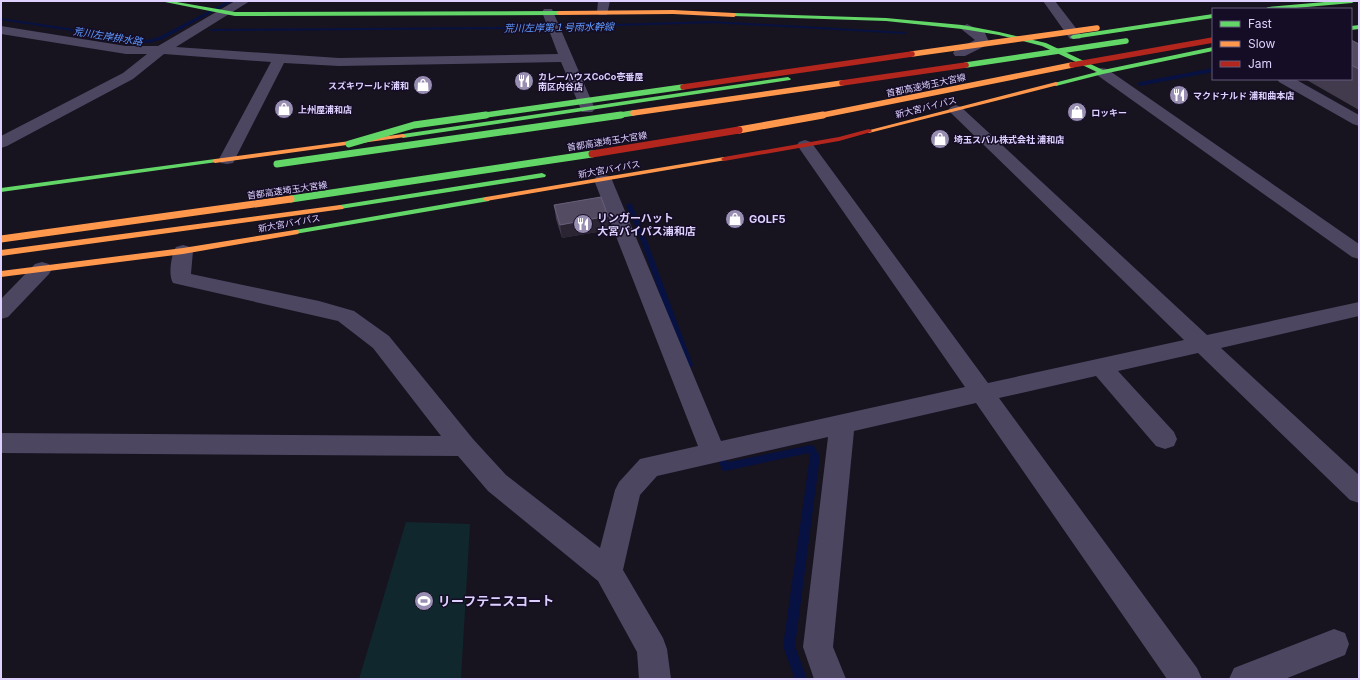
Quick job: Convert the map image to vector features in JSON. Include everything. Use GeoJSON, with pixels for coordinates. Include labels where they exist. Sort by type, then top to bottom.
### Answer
{"type":"FeatureCollection","features":[{"type":"Feature","properties":{"kind":"main road"},"geometry":{"type":"LineString","coordinates":[[163,1],[219,13],[261,15],[548,12],[604,6],[672,12],[906,22],[967,28],[1037,42],[1102,72]]}},
{"type":"Feature","properties":{"kind":"main road"},"geometry":{"type":"LineString","coordinates":[[1278,8],[1352,1]]}},
{"type":"Feature","properties":{"kind":"main road","name":"首都高速埼玉大宮線"},"geometry":{"type":"LineString","coordinates":[[1132,40],[413,146],[273,165],[414,125],[1097,28],[1187,13],[1212,13]]}},
{"type":"Feature","properties":{"kind":"main road"},"geometry":{"type":"LineString","coordinates":[[2,188],[389,138],[1212,16]]}},
{"type":"Feature","properties":{"kind":"main road","name":"首都高速埼玉大宮線"},"geometry":{"type":"LineString","coordinates":[[1,239],[361,190],[749,129],[881,105],[1096,61],[1212,40]]}},
{"type":"Feature","properties":{"kind":"main road","name":"新大宮バイパス"},"geometry":{"type":"LineString","coordinates":[[1,274],[183,251],[603,180],[804,140],[839,139],[1102,72],[1212,50]]}},
{"type":"Feature","properties":{"kind":"main road"},"geometry":{"type":"LineString","coordinates":[[1,253],[362,204],[551,174]]}},
{"type":"Feature","properties":{"kind":"street"},"geometry":{"type":"LineString","coordinates":[[1,143],[128,76],[163,49],[219,13],[244,1]]}},
{"type":"Feature","properties":{"kind":"street"},"geometry":{"type":"LineString","coordinates":[[1050,1],[1074,36]]}},
{"type":"Feature","properties":{"kind":"street"},"geometry":{"type":"LineString","coordinates":[[548,12],[587,109]]}},
{"type":"Feature","properties":{"kind":"street"},"geometry":{"type":"LineString","coordinates":[[960,53],[982,42],[980,36],[967,28]]}},
{"type":"Feature","properties":{"kind":"street"},"geometry":{"type":"LineString","coordinates":[[1,30],[126,50],[163,49],[339,62],[567,58]]}},
{"type":"Feature","properties":{"kind":"street"},"geometry":{"type":"LineString","coordinates":[[228,159],[279,58]]}},
{"type":"Feature","properties":{"kind":"street"},"geometry":{"type":"LineString","coordinates":[[1102,72],[1359,253]]}},
{"type":"Feature","properties":{"kind":"street"},"geometry":{"type":"LineString","coordinates":[[1286,80],[1359,121]]}},
{"type":"Feature","properties":{"kind":"street"},"geometry":{"type":"LineString","coordinates":[[956,110],[1359,492]]}},
{"type":"Feature","properties":{"kind":"street"},"geometry":{"type":"LineString","coordinates":[[804,140],[1186,679]]}},
{"type":"Feature","properties":{"kind":"street"},"geometry":{"type":"LineString","coordinates":[[603,180],[714,452]]}},
{"type":"Feature","properties":{"kind":"street"},"geometry":{"type":"LineString","coordinates":[[183,251],[180,278],[319,308],[346,316],[381,342],[464,446],[497,483],[608,572],[652,649],[655,679]]}},
{"type":"Feature","properties":{"kind":"street"},"geometry":{"type":"LineString","coordinates":[[1,312],[42,269]]}},
{"type":"Feature","properties":{"kind":"street"},"geometry":{"type":"LineString","coordinates":[[608,572],[628,490],[649,467],[1359,309]]}},
{"type":"Feature","properties":{"kind":"street"},"geometry":{"type":"LineString","coordinates":[[1101,367],[1165,438]]}},
{"type":"Feature","properties":{"kind":"street"},"geometry":{"type":"LineString","coordinates":[[830,679],[818,647],[842,424]]}},
{"type":"Feature","properties":{"kind":"street"},"geometry":{"type":"LineString","coordinates":[[1,443],[464,446]]}},
{"type":"Feature","properties":{"kind":"street"},"geometry":{"type":"LineString","coordinates":[[1245,679],[1334,644]]}},
{"type":"Feature","properties":{"kind":"green space","name":"リーフテニスコート"},"geometry":{"type":"Polygon","coordinates":[[[406,522],[470,524],[461,679],[359,679],[406,522]]]}},
{"type":"Feature","properties":{"kind":"building"},"geometry":{"type":"Polygon","coordinates":[[[1352,40],[1359,44],[1359,69],[1352,66],[1352,40]]]}},
{"type":"Feature","properties":{"kind":"building"},"geometry":{"type":"Polygon","coordinates":[[[601,197],[608,216],[560,225],[554,205],[601,197]]]}},
{"type":"Feature","properties":{"kind":"waterway","name":"荒川左岸排水路"},"geometry":{"type":"LineString","coordinates":[[1,19],[148,42],[161,38],[231,1]]}},
{"type":"Feature","properties":{"kind":"waterway","name":"荒川左岸第１号雨水幹線"},"geometry":{"type":"LineString","coordinates":[[212,30],[520,28],[712,22],[905,33]]}},
{"type":"Feature","properties":{"kind":"waterway"},"geometry":{"type":"LineString","coordinates":[[1140,84],[1212,70]]}},
{"type":"Feature","properties":{"kind":"waterway"},"geometry":{"type":"LineString","coordinates":[[629,205],[641,233],[689,365]]}},
{"type":"Feature","properties":{"kind":"waterway"},"geometry":{"type":"LineString","coordinates":[[720,451],[725,467],[811,449],[815,456],[789,646],[801,679]]}},
{"type":"Feature","properties":{"kind":"traffic: fast"},"geometry":{"type":"LineString","coordinates":[[163,1],[235,14],[559,13]]}},
{"type":"Feature","properties":{"kind":"traffic: fast"},"geometry":{"type":"LineString","coordinates":[[1278,8],[1352,1]]}},
{"type":"Feature","properties":{"kind":"traffic: fast"},"geometry":{"type":"LineString","coordinates":[[734,15],[848,18],[962,27],[999,33],[1044,44],[1102,72]]}},
{"type":"Feature","properties":{"kind":"traffic: fast"},"geometry":{"type":"LineString","coordinates":[[1073,37],[1212,16]]}},
{"type":"Feature","properties":{"kind":"traffic: fast"},"geometry":{"type":"LineString","coordinates":[[1352,28],[1359,27]]}},
{"type":"Feature","properties":{"kind":"traffic: fast"},"geometry":{"type":"LineString","coordinates":[[966,65],[1126,41]]}},
{"type":"Feature","properties":{"kind":"traffic: fast"},"geometry":{"type":"LineString","coordinates":[[1056,84],[1102,72],[1212,49]]}},
{"type":"Feature","properties":{"kind":"traffic: fast"},"geometry":{"type":"LineString","coordinates":[[403,136],[788,79]]}},
{"type":"Feature","properties":{"kind":"traffic: fast"},"geometry":{"type":"LineString","coordinates":[[349,144],[414,125],[683,87]]}},
{"type":"Feature","properties":{"kind":"traffic: fast"},"geometry":{"type":"LineString","coordinates":[[277,164],[633,113]]}},
{"type":"Feature","properties":{"kind":"traffic: fast"},"geometry":{"type":"LineString","coordinates":[[291,199],[592,154]]}},
{"type":"Feature","properties":{"kind":"traffic: fast"},"geometry":{"type":"LineString","coordinates":[[1,190],[215,161]]}},
{"type":"Feature","properties":{"kind":"traffic: fast"},"geometry":{"type":"LineString","coordinates":[[340,207],[542,175]]}},
{"type":"Feature","properties":{"kind":"traffic: fast"},"geometry":{"type":"LineString","coordinates":[[295,232],[486,199]]}},
{"type":"Feature","properties":{"kind":"traffic: slow"},"geometry":{"type":"LineString","coordinates":[[559,13],[673,12],[734,15]]}},
{"type":"Feature","properties":{"kind":"traffic: slow"},"geometry":{"type":"LineString","coordinates":[[912,54],[1097,28]]}},
{"type":"Feature","properties":{"kind":"traffic: slow"},"geometry":{"type":"LineString","coordinates":[[739,130],[872,106],[1072,65]]}},
{"type":"Feature","properties":{"kind":"traffic: slow"},"geometry":{"type":"LineString","coordinates":[[633,113],[842,83]]}},
{"type":"Feature","properties":{"kind":"traffic: slow"},"geometry":{"type":"LineString","coordinates":[[869,131],[1056,84]]}},
{"type":"Feature","properties":{"kind":"traffic: slow"},"geometry":{"type":"LineString","coordinates":[[215,161],[403,136]]}},
{"type":"Feature","properties":{"kind":"traffic: slow"},"geometry":{"type":"LineString","coordinates":[[486,199],[724,159]]}},
{"type":"Feature","properties":{"kind":"traffic: slow"},"geometry":{"type":"LineString","coordinates":[[1,239],[291,199]]}},
{"type":"Feature","properties":{"kind":"traffic: slow"},"geometry":{"type":"LineString","coordinates":[[1,253],[340,207]]}},
{"type":"Feature","properties":{"kind":"traffic: slow"},"geometry":{"type":"LineString","coordinates":[[1,274],[183,251],[295,232]]}},
{"type":"Feature","properties":{"kind":"traffic: jam"},"geometry":{"type":"LineString","coordinates":[[1072,65],[1212,40]]}},
{"type":"Feature","properties":{"kind":"traffic: jam"},"geometry":{"type":"LineString","coordinates":[[683,87],[912,54]]}},
{"type":"Feature","properties":{"kind":"traffic: jam"},"geometry":{"type":"LineString","coordinates":[[842,83],[966,65]]}},
{"type":"Feature","properties":{"kind":"traffic: jam"},"geometry":{"type":"LineString","coordinates":[[592,154],[739,130]]}},
{"type":"Feature","properties":{"kind":"traffic: jam"},"geometry":{"type":"LineString","coordinates":[[724,159],[839,139],[869,131]]}},
{"type":"Feature","properties":{"kind":"place","name":"カレーハウスCoCo壱番屋 南区内谷店"},"geometry":{"type":"Point","coordinates":[524,81]}},
{"type":"Feature","properties":{"kind":"place","name":"スズキワールド浦和"},"geometry":{"type":"Point","coordinates":[423,85]}},
{"type":"Feature","properties":{"kind":"place","name":"マクドナルド 浦和曲本店"},"geometry":{"type":"Point","coordinates":[1179,95]}},
{"type":"Feature","properties":{"kind":"place","name":"上州屋浦和店"},"geometry":{"type":"Point","coordinates":[284,109]}},
{"type":"Feature","properties":{"kind":"place","name":"ロッキー"},"geometry":{"type":"Point","coordinates":[1077,112]}},
{"type":"Feature","properties":{"kind":"place","name":"埼玉スバル株式会社 浦和店"},"geometry":{"type":"Point","coordinates":[940,139]}},
{"type":"Feature","properties":{"kind":"place","name":"GOLF5"},"geometry":{"type":"Point","coordinates":[735,219]}},
{"type":"Feature","properties":{"kind":"place","name":"リンガーハット 大宮バイパス浦和店"},"geometry":{"type":"Point","coordinates":[583,224]}},
{"type":"Feature","properties":{"kind":"place","name":"リーフテニスコート"},"geometry":{"type":"Point","coordinates":[424,601]}}]}
